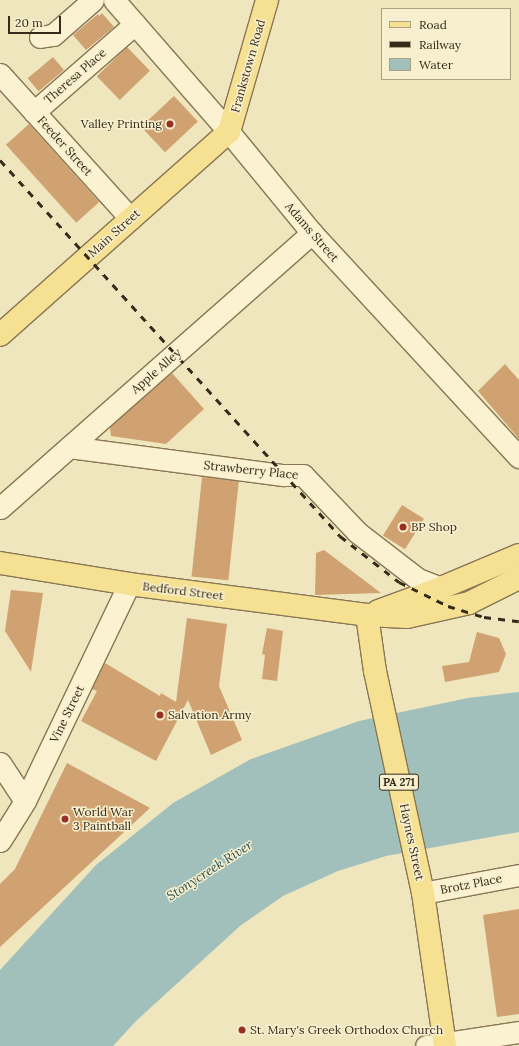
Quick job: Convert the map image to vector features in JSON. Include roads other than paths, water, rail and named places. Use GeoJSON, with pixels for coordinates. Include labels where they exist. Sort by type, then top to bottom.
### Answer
{"type":"FeatureCollection","features":[{"type":"Feature","properties":{"kind":"main road","name":"Frankstown Road"},"geometry":{"type":"LineString","coordinates":[[229,132],[267,0]]}},
{"type":"Feature","properties":{"kind":"main road","name":"Main Street"},"geometry":{"type":"LineString","coordinates":[[0,335],[229,132]]}},
{"type":"Feature","properties":{"kind":"main road","name":"Bedford Street"},"geometry":{"type":"LineString","coordinates":[[367,615],[441,588],[519,555]]}},
{"type":"Feature","properties":{"kind":"main road","name":"Bedford Street"},"geometry":{"type":"LineString","coordinates":[[0,563],[129,584],[367,615],[407,617],[469,603],[519,578]]}},
{"type":"Feature","properties":{"kind":"main road","name":"Haynes Street"},"geometry":{"type":"LineString","coordinates":[[367,615],[375,672],[423,893],[438,1045]]}},
{"type":"Feature","properties":{"kind":"street"},"geometry":{"type":"LineString","coordinates":[[40,37],[53,35],[93,0]]}},
{"type":"Feature","properties":{"kind":"street","name":"Adams Street"},"geometry":{"type":"LineString","coordinates":[[114,0],[229,132],[312,233],[519,457]]}},
{"type":"Feature","properties":{"kind":"street","name":"Theresa Place"},"geometry":{"type":"LineString","coordinates":[[34,112],[135,24]]}},
{"type":"Feature","properties":{"kind":"street","name":"Feeder Street"},"geometry":{"type":"LineString","coordinates":[[0,74],[131,219]]}},
{"type":"Feature","properties":{"kind":"street","name":"Apple Alley"},"geometry":{"type":"LineString","coordinates":[[0,508],[312,233]]}},
{"type":"Feature","properties":{"kind":"street","name":"Strawberry Place"},"geometry":{"type":"LineString","coordinates":[[69,448],[283,475],[303,474],[357,532],[418,579],[441,588]]}},
{"type":"Feature","properties":{"kind":"street","name":"Vine Street"},"geometry":{"type":"LineString","coordinates":[[0,841],[25,801],[129,584]]}},
{"type":"Feature","properties":{"kind":"street"},"geometry":{"type":"LineString","coordinates":[[0,763],[25,801]]}},
{"type":"Feature","properties":{"kind":"street","name":"Brotz Place"},"geometry":{"type":"LineString","coordinates":[[423,893],[519,875]]}},
{"type":"Feature","properties":{"kind":"street"},"geometry":{"type":"LineString","coordinates":[[438,1045],[519,1032]]}},
{"type":"Feature","properties":{"kind":"water","name":"Stonycreek River"},"geometry":{"type":"Polygon","coordinates":[[[519,692],[519,832],[386,856],[338,871],[283,896],[240,926],[136,1021],[113,1046],[0,1046],[0,970],[96,865],[173,803],[251,759],[359,721],[468,698],[519,692]]]}},
{"type":"Feature","properties":{"kind":"railway"},"geometry":{"type":"LineString","coordinates":[[0,160],[340,536],[399,582],[448,606],[484,617],[519,621]]}},
{"type":"Feature","properties":{"kind":"place","name":"Valley Printing"},"geometry":{"type":"Point","coordinates":[170,124]}},
{"type":"Feature","properties":{"kind":"place","name":"BP Shop"},"geometry":{"type":"Point","coordinates":[403,527]}},
{"type":"Feature","properties":{"kind":"place","name":"Salvation Army"},"geometry":{"type":"Point","coordinates":[160,715]}},
{"type":"Feature","properties":{"kind":"place","name":"World War 3 Paintball"},"geometry":{"type":"Point","coordinates":[65,819]}},
{"type":"Feature","properties":{"kind":"place","name":"St. Mary's Greek Orthodox Church"},"geometry":{"type":"Point","coordinates":[242,1030]}}]}
